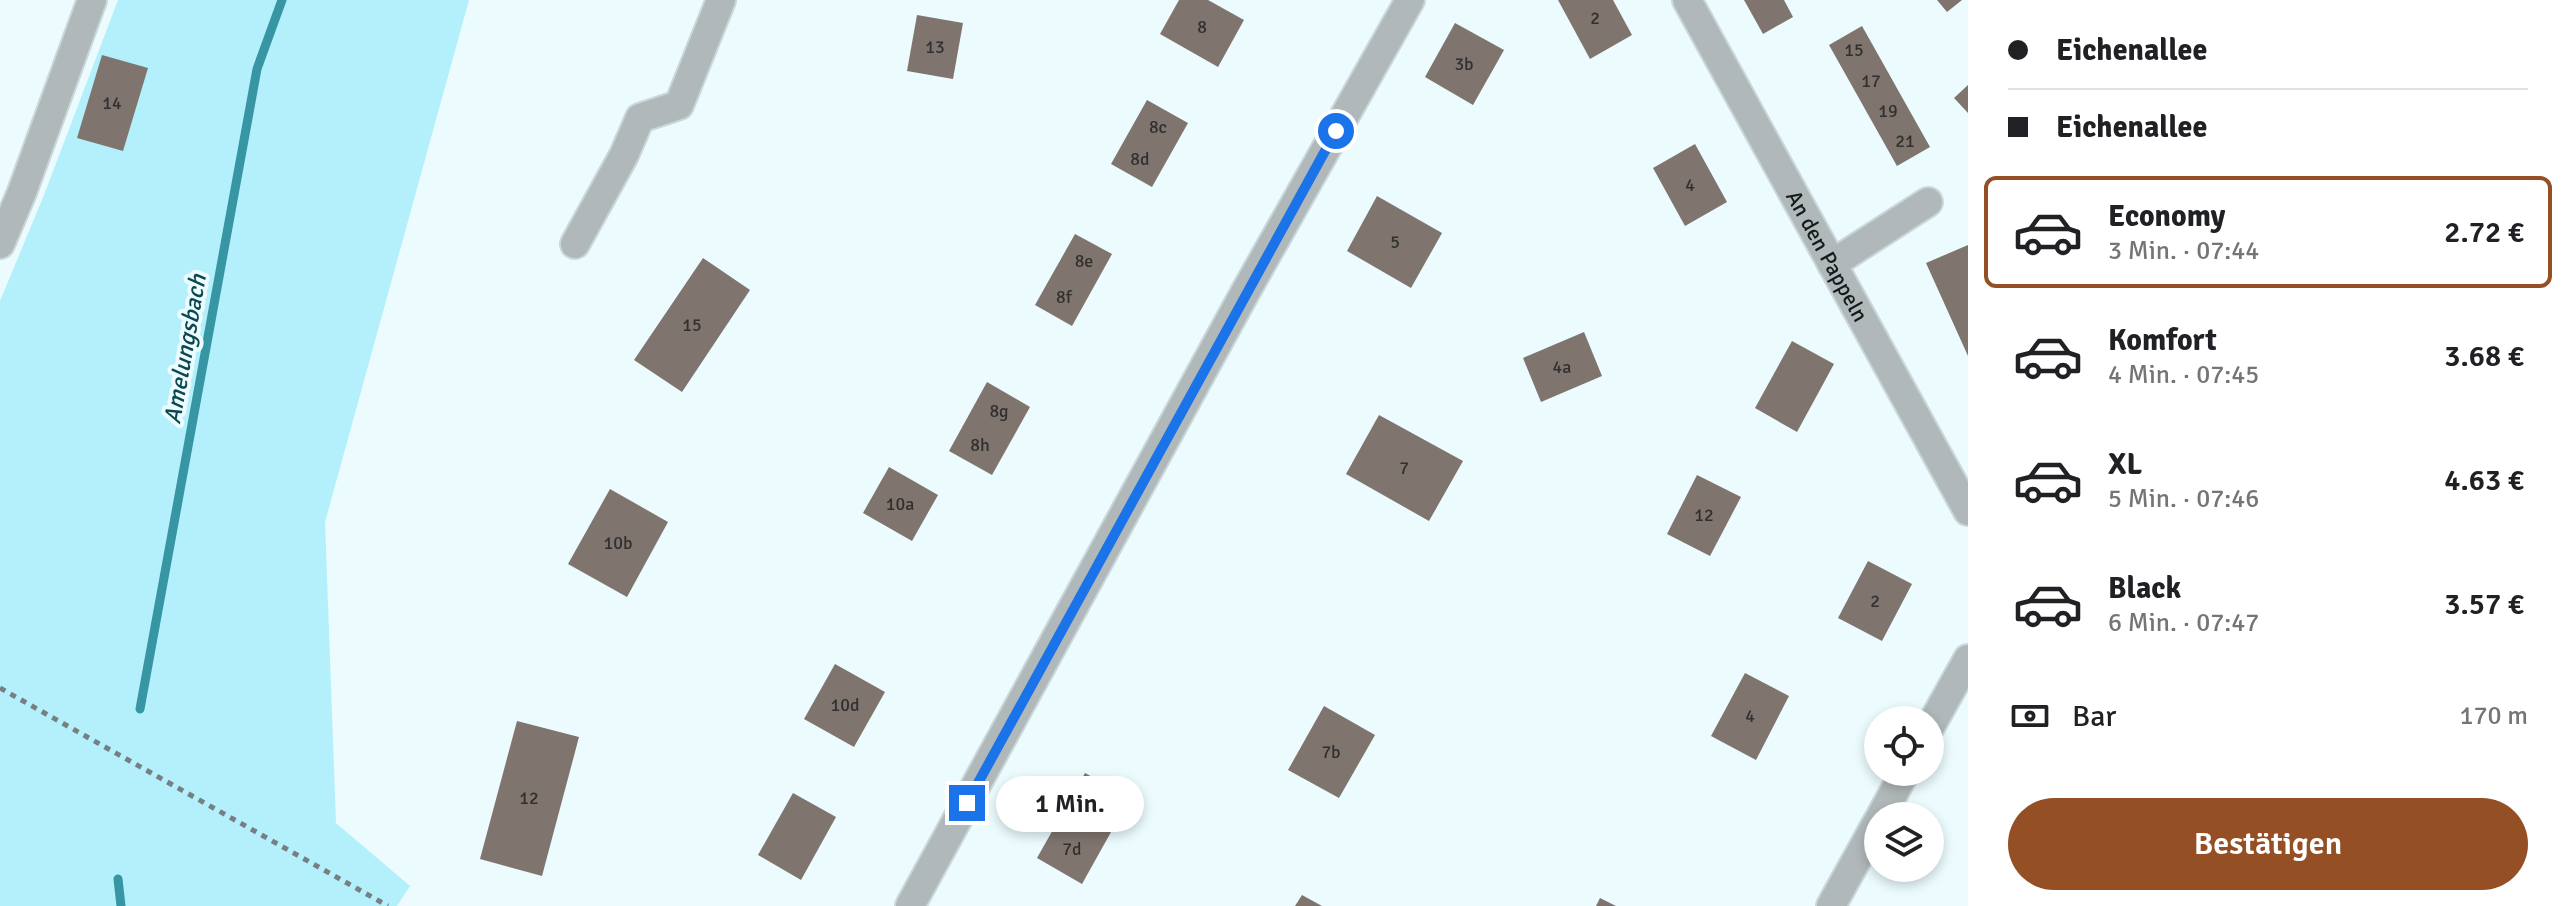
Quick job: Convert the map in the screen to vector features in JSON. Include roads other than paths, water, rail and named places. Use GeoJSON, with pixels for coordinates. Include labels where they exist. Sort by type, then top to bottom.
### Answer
{"type":"FeatureCollection","features":[{"type":"Feature","properties":{"kind":"street"},"geometry":{"type":"LineString","coordinates":[[0,244],[11,189],[92,0]]}},
{"type":"Feature","properties":{"kind":"street"},"geometry":{"type":"LineString","coordinates":[[575,244],[624,155],[640,118],[679,105],[721,0]]}},
{"type":"Feature","properties":{"kind":"street"},"geometry":{"type":"LineString","coordinates":[[910,906],[1247,289],[1410,0]]}},
{"type":"Feature","properties":{"kind":"street","name":"An den Pappeln"},"geometry":{"type":"LineString","coordinates":[[1687,0],[1968,511]]}},
{"type":"Feature","properties":{"kind":"street"},"geometry":{"type":"LineString","coordinates":[[1832,264],[1928,202]]}},
{"type":"Feature","properties":{"kind":"street"},"geometry":{"type":"LineString","coordinates":[[1942,706],[1968,659]]}},
{"type":"Feature","properties":{"kind":"street"},"geometry":{"type":"LineString","coordinates":[[1831,906],[1864,846]]}},
{"type":"Feature","properties":{"kind":"waterway","name":"Amelungsbach"},"geometry":{"type":"LineString","coordinates":[[140,709],[257,69],[282,0]]}},
{"type":"Feature","properties":{"kind":"waterway","name":"Amelungsbach"},"geometry":{"type":"LineString","coordinates":[[118,879],[121,906]]}}]}
